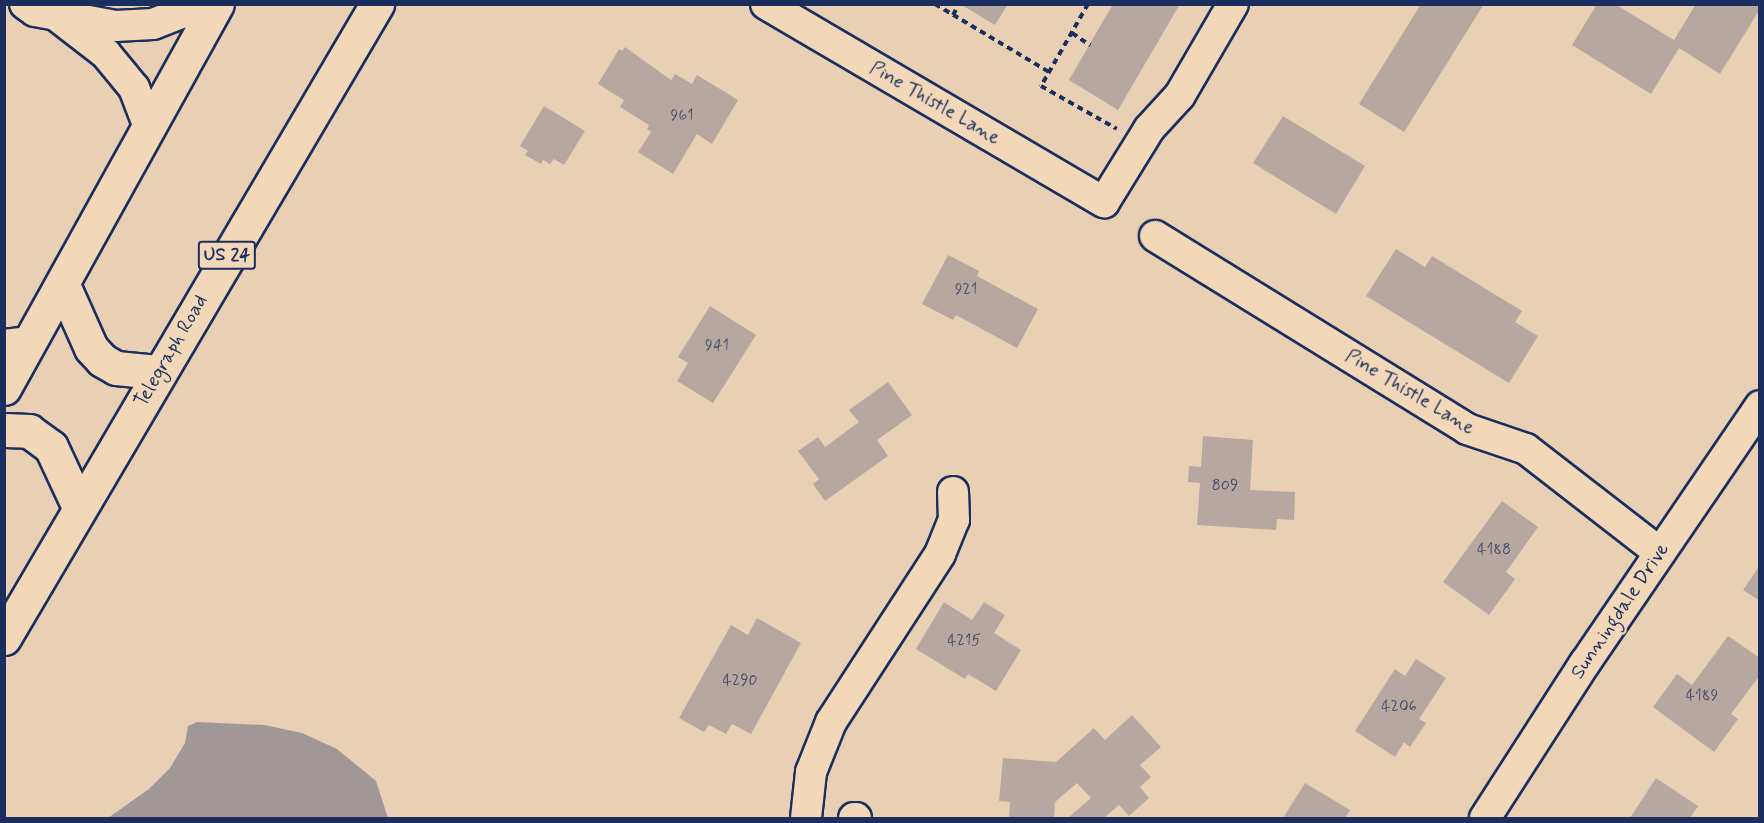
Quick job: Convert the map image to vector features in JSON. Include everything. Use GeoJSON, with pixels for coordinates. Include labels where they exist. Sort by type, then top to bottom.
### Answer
{"type":"FeatureCollection","features":[{"type":"Feature","properties":{"kind":"highway"},"geometry":{"type":"LineString","coordinates":[[4,388],[17,344],[63,285],[148,124],[217,4]]}},
{"type":"Feature","properties":{"kind":"highway","name":"Telegraph Road"},"geometry":{"type":"LineString","coordinates":[[4,638],[158,372],[377,4]]}},
{"type":"Feature","properties":{"kind":"highway"},"geometry":{"type":"LineString","coordinates":[[63,285],[91,348],[102,360],[116,368],[158,372]]}},
{"type":"Feature","properties":{"kind":"highway"},"geometry":{"type":"LineString","coordinates":[[4,430],[30,431],[51,447],[79,507]]}},
{"type":"Feature","properties":{"kind":"street"},"geometry":{"type":"LineString","coordinates":[[44,7],[116,26],[153,24],[204,4]]}},
{"type":"Feature","properties":{"kind":"street","name":"Pine Thistle Lane"},"geometry":{"type":"LineString","coordinates":[[766,4],[1104,202],[1141,142]]}},
{"type":"Feature","properties":{"kind":"street"},"geometry":{"type":"LineString","coordinates":[[1141,142],[1180,94],[1233,4]]}},
{"type":"Feature","properties":{"kind":"street"},"geometry":{"type":"LineString","coordinates":[[44,7],[106,54],[134,88],[148,124]]}},
{"type":"Feature","properties":{"kind":"street","name":"Pine Thistle Lane"},"geometry":{"type":"LineString","coordinates":[[1155,236],[1467,429],[1526,449],[1659,552]]}},
{"type":"Feature","properties":{"kind":"street","name":"Sunningdale Drive"},"geometry":{"type":"LineString","coordinates":[[1485,819],[1659,552],[1760,406]]}},
{"type":"Feature","properties":{"kind":"street"},"geometry":{"type":"LineString","coordinates":[[806,819],[811,772],[831,722],[939,554],[954,520],[953,492]]}},
{"type":"Feature","properties":{"kind":"path"},"geometry":{"type":"LineString","coordinates":[[934,4],[1049,72]]}},
{"type":"Feature","properties":{"kind":"path"},"geometry":{"type":"LineString","coordinates":[[1088,4],[1041,86],[1141,142]]}},
{"type":"Feature","properties":{"kind":"path"},"geometry":{"type":"LineString","coordinates":[[952,15],[958,6]]}},
{"type":"Feature","properties":{"kind":"path"},"geometry":{"type":"LineString","coordinates":[[1072,33],[1090,45]]}},
{"type":"Feature","properties":{"kind":"shaded area"},"geometry":{"type":"Polygon","coordinates":[[[197,722],[264,725],[302,733],[337,749],[376,781],[388,818],[108,818],[149,789],[170,768],[185,743],[188,726],[197,722]]]}},
{"type":"Feature","properties":{"kind":"building"},"geometry":{"type":"Polygon","coordinates":[[[960,4],[1008,4],[995,25],[960,4]]]}},
{"type":"Feature","properties":{"kind":"building"},"geometry":{"type":"Polygon","coordinates":[[[1113,4],[1180,4],[1118,110],[1069,80],[1113,4]]]}},
{"type":"Feature","properties":{"kind":"building"},"geometry":{"type":"Polygon","coordinates":[[[1421,4],[1484,4],[1404,132],[1359,104],[1421,4]]]}},
{"type":"Feature","properties":{"kind":"building"},"geometry":{"type":"Polygon","coordinates":[[[1597,4],[1615,4],[1674,40],[1696,4],[1760,4],[1760,9],[1720,74],[1679,48],[1651,94],[1572,45],[1597,4]]]}},
{"type":"Feature","properties":{"kind":"building"},"geometry":{"type":"Polygon","coordinates":[[[625,47],[671,80],[675,74],[692,84],[697,75],[738,100],[712,144],[697,134],[673,174],[638,152],[651,132],[647,129],[649,125],[620,107],[624,100],[598,84],[619,49],[622,51],[625,47]]]}},
{"type":"Feature","properties":{"kind":"building"},"geometry":{"type":"Polygon","coordinates":[[[544,106],[585,131],[564,165],[554,159],[550,164],[543,160],[541,164],[525,155],[528,151],[520,146],[544,106]]]}},
{"type":"Feature","properties":{"kind":"building"},"geometry":{"type":"Polygon","coordinates":[[[1283,116],[1365,166],[1336,214],[1253,163],[1283,116]]]}},
{"type":"Feature","properties":{"kind":"building"},"geometry":{"type":"Polygon","coordinates":[[[1396,249],[1425,267],[1432,256],[1522,311],[1515,322],[1538,336],[1509,383],[1366,296],[1396,249]]]}},
{"type":"Feature","properties":{"kind":"building"},"geometry":{"type":"Polygon","coordinates":[[[948,255],[979,271],[977,276],[1038,309],[1017,348],[956,315],[953,320],[922,304],[948,255]]]}},
{"type":"Feature","properties":{"kind":"building"},"geometry":{"type":"Polygon","coordinates":[[[710,306],[756,335],[713,403],[677,381],[688,363],[678,357],[710,306]]]}},
{"type":"Feature","properties":{"kind":"building"},"geometry":{"type":"Polygon","coordinates":[[[888,382],[912,415],[877,440],[888,456],[825,501],[813,484],[819,479],[798,451],[818,437],[825,447],[859,422],[849,410],[888,382]]]}},
{"type":"Feature","properties":{"kind":"building"},"geometry":{"type":"Polygon","coordinates":[[[1203,436],[1253,440],[1250,490],[1295,492],[1294,520],[1277,519],[1276,530],[1197,525],[1200,483],[1188,482],[1189,466],[1201,467],[1203,436]]]}},
{"type":"Feature","properties":{"kind":"building"},"geometry":{"type":"Polygon","coordinates":[[[1502,501],[1538,527],[1506,572],[1515,579],[1489,615],[1443,582],[1502,501]]]}},
{"type":"Feature","properties":{"kind":"building"},"geometry":{"type":"Polygon","coordinates":[[[1760,565],[1760,601],[1743,590],[1760,565]]]}},
{"type":"Feature","properties":{"kind":"building"},"geometry":{"type":"Polygon","coordinates":[[[944,602],[972,620],[984,602],[1005,615],[994,633],[1021,650],[996,691],[968,674],[965,679],[916,649],[944,602]]]}},
{"type":"Feature","properties":{"kind":"building"},"geometry":{"type":"Polygon","coordinates":[[[757,618],[801,643],[751,734],[732,724],[726,734],[709,725],[704,732],[679,718],[731,625],[748,635],[757,618]]]}},
{"type":"Feature","properties":{"kind":"building"},"geometry":{"type":"Polygon","coordinates":[[[1728,636],[1760,658],[1760,675],[1731,714],[1738,719],[1714,752],[1653,707],[1677,674],[1692,685],[1728,636]]]}},
{"type":"Feature","properties":{"kind":"building"},"geometry":{"type":"Polygon","coordinates":[[[1416,659],[1446,678],[1419,719],[1426,723],[1410,747],[1404,742],[1395,757],[1355,731],[1395,669],[1405,676],[1416,659]]]}},
{"type":"Feature","properties":{"kind":"building"},"geometry":{"type":"Polygon","coordinates":[[[1132,715],[1161,747],[1140,765],[1151,777],[1140,787],[1149,798],[1129,816],[1119,805],[1104,818],[1068,818],[1091,798],[1077,783],[1055,802],[1054,818],[1009,818],[1010,802],[999,801],[1003,758],[1056,762],[1094,728],[1105,740],[1132,715]]]}},
{"type":"Feature","properties":{"kind":"building"},"geometry":{"type":"Polygon","coordinates":[[[1656,778],[1698,806],[1690,818],[1630,818],[1656,778]]]}},
{"type":"Feature","properties":{"kind":"building"},"geometry":{"type":"Polygon","coordinates":[[[1305,783],[1350,810],[1345,818],[1283,818],[1305,783]]]}}]}
